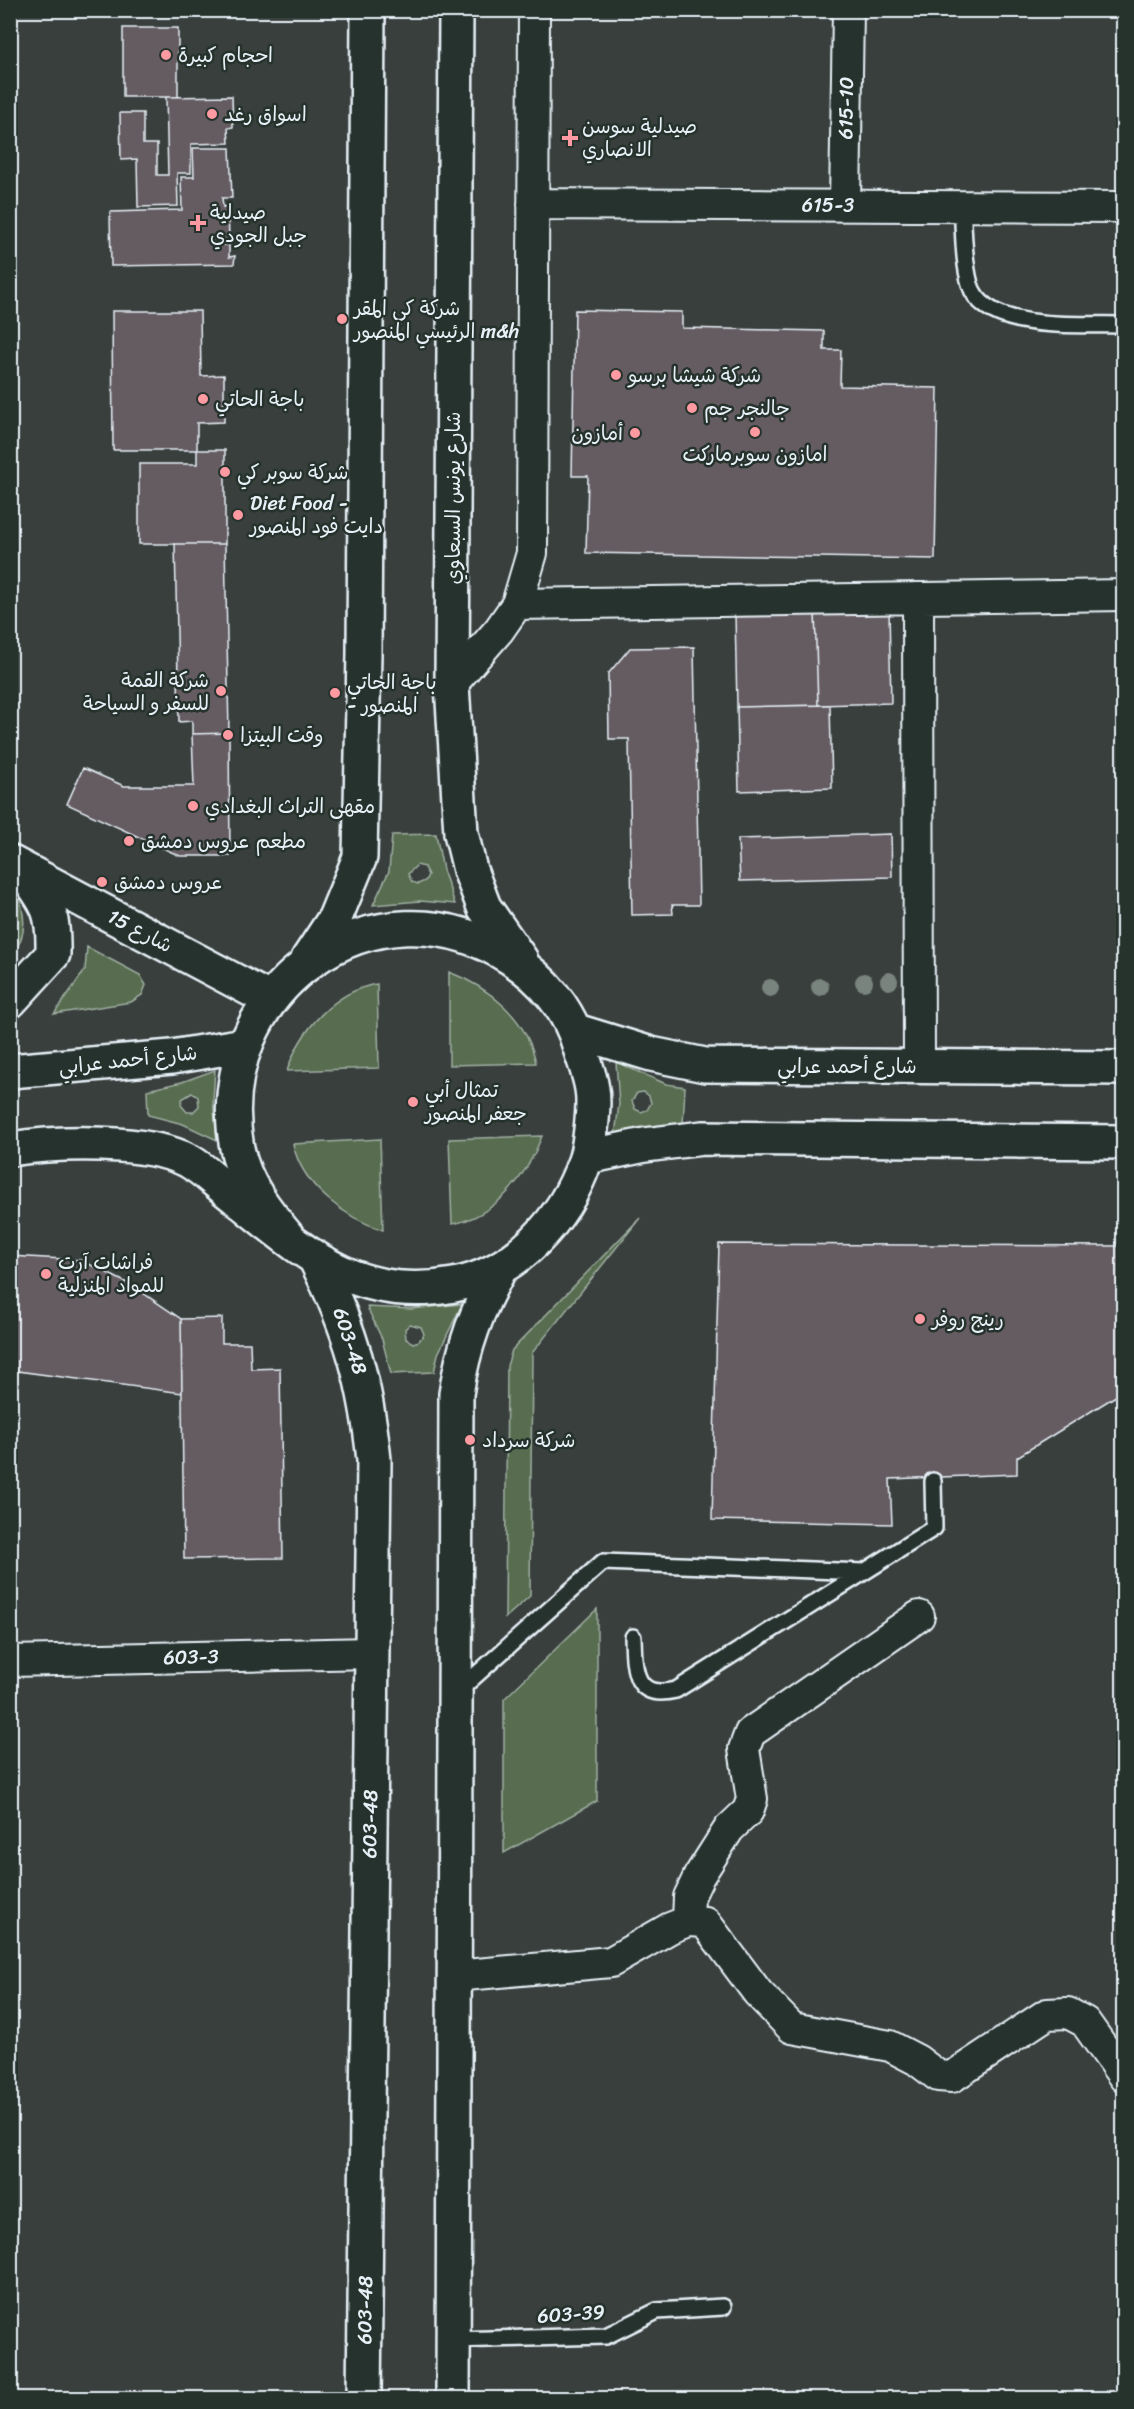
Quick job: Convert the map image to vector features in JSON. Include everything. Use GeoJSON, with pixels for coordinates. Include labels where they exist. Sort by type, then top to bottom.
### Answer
{"type":"FeatureCollection","features":[{"type":"Feature","properties":{"kind":"main road"},"geometry":{"type":"LineString","coordinates":[[306,963],[335,918],[360,857],[364,653],[368,10]]}},
{"type":"Feature","properties":{"kind":"main road","name":"شارع يونس السبعاوي"},"geometry":{"type":"LineString","coordinates":[[456,10],[452,684],[461,833],[470,870],[484,907],[527,969]]}},
{"type":"Feature","properties":{"kind":"main road"},"geometry":{"type":"LineString","coordinates":[[10,1001],[53,954],[54,923],[46,901],[16,866]]}},
{"type":"Feature","properties":{"kind":"main road","name":"شارع 15"},"geometry":{"type":"LineString","coordinates":[[16,866],[271,1000]]}},
{"type":"Feature","properties":{"kind":"main road"},"geometry":{"type":"LineString","coordinates":[[10,1149],[119,1145],[155,1149],[190,1162],[303,1251],[366,1283],[412,1290],[458,1284],[501,1267],[539,1238],[569,1201],[587,1157],[593,1093],[576,1031],[555,997],[527,969],[494,947],[456,933],[417,927],[368,934],[339,943],[306,963],[277,989],[244,1045],[233,1097],[237,1150],[257,1200],[303,1251]]}},
{"type":"Feature","properties":{"kind":"main road","name":"شارع أحمد عرابي"},"geometry":{"type":"LineString","coordinates":[[576,1031],[651,1054],[705,1065],[1124,1068]]}},
{"type":"Feature","properties":{"kind":"main road","name":"شارع أحمد عرابي"},"geometry":{"type":"LineString","coordinates":[[10,1071],[172,1058],[244,1045]]}},
{"type":"Feature","properties":{"kind":"main road"},"geometry":{"type":"LineString","coordinates":[[587,1157],[645,1145],[703,1138],[1124,1142]]}},
{"type":"Feature","properties":{"kind":"main road","name":"603-48"},"geometry":{"type":"LineString","coordinates":[[303,1251],[340,1307],[357,1357],[369,1408],[374,1460],[364,2398]]}},
{"type":"Feature","properties":{"kind":"main road"},"geometry":{"type":"LineString","coordinates":[[453,2398],[456,1394],[461,1360],[470,1328],[501,1267]]}},
{"type":"Feature","properties":{"kind":"street"},"geometry":{"type":"LineString","coordinates":[[452,684],[499,630],[517,604],[532,553],[534,10]]}},
{"type":"Feature","properties":{"kind":"street","name":"615-10"},"geometry":{"type":"LineString","coordinates":[[845,205],[848,10]]}},
{"type":"Feature","properties":{"kind":"street","name":"615-3"},"geometry":{"type":"LineString","coordinates":[[533,204],[1124,207]]}},
{"type":"Feature","properties":{"kind":"street"},"geometry":{"type":"LineString","coordinates":[[517,604],[1124,595]]}},
{"type":"Feature","properties":{"kind":"street"},"geometry":{"type":"LineString","coordinates":[[918,598],[919,1066]]}},
{"type":"Feature","properties":{"kind":"street"},"geometry":{"type":"LineString","coordinates":[[688,1921],[690,1897],[699,1876],[729,1829],[748,1811],[752,1799],[744,1749],[750,1733],[919,1616]]}},
{"type":"Feature","properties":{"kind":"street","name":"603-3"},"geometry":{"type":"LineString","coordinates":[[10,1661],[372,1653]]}},
{"type":"Feature","properties":{"kind":"street"},"geometry":{"type":"LineString","coordinates":[[454,1976],[611,1962],[670,1928],[688,1921],[705,1923],[758,1993],[792,2028],[890,2046],[917,2060],[938,2076],[952,2077],[1047,2014],[1068,2013],[1085,2022],[1124,2077]]}},
{"type":"Feature","properties":{"kind":"lane"},"geometry":{"type":"LineString","coordinates":[[962,206],[970,284],[982,306],[1014,321],[1124,325]]}},
{"type":"Feature","properties":{"kind":"lane"},"geometry":{"type":"LineString","coordinates":[[633,1637],[637,1678],[647,1689],[660,1694],[676,1690],[934,1528],[933,1481]]}},
{"type":"Feature","properties":{"kind":"lane"},"geometry":{"type":"LineString","coordinates":[[454,1695],[603,1562],[864,1572]]}},
{"type":"Feature","properties":{"kind":"lane","name":"603-39"},"geometry":{"type":"LineString","coordinates":[[453,2340],[606,2336],[657,2311],[723,2307]]}},
{"type":"Feature","properties":{"kind":"green space"},"geometry":{"type":"Polygon","coordinates":[[[436,834],[443,870],[455,904],[420,901],[373,905],[389,871],[392,835],[436,834]],[[417,865],[408,874],[412,882],[418,884],[425,881],[428,875],[424,867],[417,865]]]}},
{"type":"Feature","properties":{"kind":"green space"},"geometry":{"type":"Polygon","coordinates":[[[11,884],[17,888],[24,923],[21,939],[11,955],[11,884]]]}},
{"type":"Feature","properties":{"kind":"green space"},"geometry":{"type":"Polygon","coordinates":[[[87,947],[140,975],[146,985],[142,995],[131,1002],[54,1014],[85,970],[87,947]]]}},
{"type":"Feature","properties":{"kind":"green space"},"geometry":{"type":"Polygon","coordinates":[[[449,972],[478,986],[504,1006],[524,1032],[536,1063],[449,1065],[449,972]]]}},
{"type":"Feature","properties":{"kind":"green space"},"geometry":{"type":"Polygon","coordinates":[[[377,984],[379,1068],[287,1071],[300,1042],[321,1015],[347,995],[377,984]]]}},
{"type":"Feature","properties":{"kind":"green space"},"geometry":{"type":"Polygon","coordinates":[[[616,1062],[666,1084],[685,1087],[683,1125],[614,1143],[619,1104],[616,1062]],[[644,1092],[637,1093],[632,1101],[635,1109],[641,1112],[647,1110],[651,1103],[649,1096],[644,1092]]]}},
{"type":"Feature","properties":{"kind":"green space"},"geometry":{"type":"Polygon","coordinates":[[[215,1070],[213,1100],[217,1140],[183,1124],[148,1115],[147,1090],[182,1082],[215,1070]],[[192,1093],[182,1099],[181,1105],[187,1112],[193,1112],[199,1106],[198,1097],[192,1093]]]}},
{"type":"Feature","properties":{"kind":"green space"},"geometry":{"type":"Polygon","coordinates":[[[542,1136],[528,1166],[508,1192],[483,1212],[468,1220],[452,1224],[449,1139],[542,1136]]]}},
{"type":"Feature","properties":{"kind":"green space"},"geometry":{"type":"Polygon","coordinates":[[[380,1139],[383,1230],[340,1209],[315,1187],[298,1159],[293,1144],[380,1139]]]}},
{"type":"Feature","properties":{"kind":"green space"},"geometry":{"type":"Polygon","coordinates":[[[640,1218],[532,1353],[530,1596],[505,1618],[507,1366],[512,1350],[640,1218]]]}},
{"type":"Feature","properties":{"kind":"green space"},"geometry":{"type":"Polygon","coordinates":[[[462,1304],[438,1354],[434,1372],[391,1374],[382,1339],[367,1307],[411,1309],[462,1304]],[[410,1324],[405,1329],[406,1339],[413,1343],[419,1341],[424,1334],[421,1327],[410,1324]]]}},
{"type":"Feature","properties":{"kind":"green space"},"geometry":{"type":"Polygon","coordinates":[[[597,1609],[597,1801],[504,1853],[504,1699],[597,1609]]]}},
{"type":"Feature","properties":{"kind":"building"},"geometry":{"type":"Polygon","coordinates":[[[152,10],[240,10],[240,16],[152,16],[152,10]]]}},
{"type":"Feature","properties":{"kind":"building"},"geometry":{"type":"Polygon","coordinates":[[[123,28],[178,28],[178,97],[123,97],[123,28]]]}},
{"type":"Feature","properties":{"kind":"building"},"geometry":{"type":"Polygon","coordinates":[[[232,96],[233,127],[228,128],[229,143],[191,144],[191,173],[177,173],[178,206],[138,207],[137,159],[121,160],[120,113],[143,113],[143,144],[157,144],[157,175],[168,175],[166,97],[232,96]]]}},
{"type":"Feature","properties":{"kind":"building"},"geometry":{"type":"Polygon","coordinates":[[[193,148],[230,148],[232,198],[222,198],[223,207],[228,206],[229,240],[223,240],[223,245],[229,245],[229,257],[235,256],[234,264],[111,266],[110,212],[182,210],[181,177],[194,177],[193,148]]]}},
{"type":"Feature","properties":{"kind":"building","name":"امازون سوبرماركت"},"geometry":{"type":"Polygon","coordinates":[[[575,310],[682,312],[682,328],[824,331],[824,350],[841,350],[840,386],[938,388],[935,559],[586,553],[588,476],[572,476],[575,310]]]}},
{"type":"Feature","properties":{"kind":"building"},"geometry":{"type":"Polygon","coordinates":[[[112,311],[200,311],[201,376],[224,375],[224,422],[197,423],[197,450],[113,450],[112,311]]]}},
{"type":"Feature","properties":{"kind":"building"},"geometry":{"type":"Polygon","coordinates":[[[197,450],[225,450],[225,544],[139,544],[139,464],[197,464],[197,450]]]}},
{"type":"Feature","properties":{"kind":"building"},"geometry":{"type":"Polygon","coordinates":[[[175,544],[225,544],[229,733],[192,734],[192,721],[179,722],[175,544]]]}},
{"type":"Feature","properties":{"kind":"building"},"geometry":{"type":"Polygon","coordinates":[[[889,610],[891,703],[818,705],[815,612],[889,610]]]}},
{"type":"Feature","properties":{"kind":"building"},"geometry":{"type":"Polygon","coordinates":[[[815,612],[818,705],[737,707],[735,614],[815,612]]]}},
{"type":"Feature","properties":{"kind":"building"},"geometry":{"type":"Polygon","coordinates":[[[694,647],[699,905],[672,905],[673,914],[632,915],[629,739],[609,739],[608,674],[630,648],[694,647]]]}},
{"type":"Feature","properties":{"kind":"building"},"geometry":{"type":"Polygon","coordinates":[[[830,705],[832,788],[739,791],[737,707],[830,705]]]}},
{"type":"Feature","properties":{"kind":"building"},"geometry":{"type":"Polygon","coordinates":[[[229,733],[230,856],[180,856],[67,804],[83,768],[124,786],[194,786],[192,734],[229,733]]]}},
{"type":"Feature","properties":{"kind":"building"},"geometry":{"type":"Polygon","coordinates":[[[891,834],[892,877],[740,881],[738,839],[891,834]]]}},
{"type":"Feature","properties":{"kind":"building","name":"رينج روفر"},"geometry":{"type":"Polygon","coordinates":[[[719,1244],[1124,1246],[1124,1391],[1017,1457],[1017,1474],[890,1479],[892,1524],[712,1520],[719,1244]]]}},
{"type":"Feature","properties":{"kind":"building"},"geometry":{"type":"Polygon","coordinates":[[[10,1256],[81,1260],[131,1285],[181,1319],[182,1393],[10,1370],[10,1256]]]}},
{"type":"Feature","properties":{"kind":"building"},"geometry":{"type":"Polygon","coordinates":[[[222,1318],[222,1343],[250,1343],[251,1369],[280,1368],[283,1558],[184,1559],[181,1319],[222,1318]]]}},
{"type":"Feature","properties":{"kind":"place","name":"احجام كبيرة"},"geometry":{"type":"Point","coordinates":[166,55]}},
{"type":"Feature","properties":{"kind":"place","name":"اسواق رغد"},"geometry":{"type":"Point","coordinates":[212,114]}},
{"type":"Feature","properties":{"kind":"place","name":"صيدلية سوسن الانصاري"},"geometry":{"type":"Point","coordinates":[570,138]}},
{"type":"Feature","properties":{"kind":"place","name":"صيدلية جبل الجودي"},"geometry":{"type":"Point","coordinates":[198,223]}},
{"type":"Feature","properties":{"kind":"place","name":"شركة كي المقر الرئيسي المنصور m&h"},"geometry":{"type":"Point","coordinates":[342,319]}},
{"type":"Feature","properties":{"kind":"place","name":"شركة شيشا برسو"},"geometry":{"type":"Point","coordinates":[616,375]}},
{"type":"Feature","properties":{"kind":"place","name":"باجة الحاتي"},"geometry":{"type":"Point","coordinates":[203,399]}},
{"type":"Feature","properties":{"kind":"place","name":"جالنجر جم"},"geometry":{"type":"Point","coordinates":[692,408]}},
{"type":"Feature","properties":{"kind":"place","name":"امازون سوبرماركت"},"geometry":{"type":"Point","coordinates":[755,432]}},
{"type":"Feature","properties":{"kind":"place","name":"أمازون"},"geometry":{"type":"Point","coordinates":[635,433]}},
{"type":"Feature","properties":{"kind":"place","name":"شركة سوبر كي"},"geometry":{"type":"Point","coordinates":[225,472]}},
{"type":"Feature","properties":{"kind":"place","name":"Diet Food - دايت فود المنصور"},"geometry":{"type":"Point","coordinates":[238,515]}},
{"type":"Feature","properties":{"kind":"place","name":"شركة القمة للسفر و السياحة"},"geometry":{"type":"Point","coordinates":[221,691]}},
{"type":"Feature","properties":{"kind":"place","name":"باجة الحاتي - المنصور"},"geometry":{"type":"Point","coordinates":[335,693]}},
{"type":"Feature","properties":{"kind":"place","name":"وقت البيتزا"},"geometry":{"type":"Point","coordinates":[228,735]}},
{"type":"Feature","properties":{"kind":"place","name":"مقهى التراث البغدادي"},"geometry":{"type":"Point","coordinates":[193,806]}},
{"type":"Feature","properties":{"kind":"place","name":"مطعم عروس دمشق"},"geometry":{"type":"Point","coordinates":[129,841]}},
{"type":"Feature","properties":{"kind":"place","name":"عروس دمشق"},"geometry":{"type":"Point","coordinates":[102,882]}},
{"type":"Feature","properties":{"kind":"place","name":"تمثال أبي جعفر المنصور"},"geometry":{"type":"Point","coordinates":[413,1102]}},
{"type":"Feature","properties":{"kind":"place","name":"فراشات آرت للمواد المنزلية"},"geometry":{"type":"Point","coordinates":[46,1274]}},
{"type":"Feature","properties":{"kind":"place","name":"رينج روفر"},"geometry":{"type":"Point","coordinates":[920,1319]}},
{"type":"Feature","properties":{"kind":"place","name":"شركة سرداد"},"geometry":{"type":"Point","coordinates":[470,1440]}}]}
